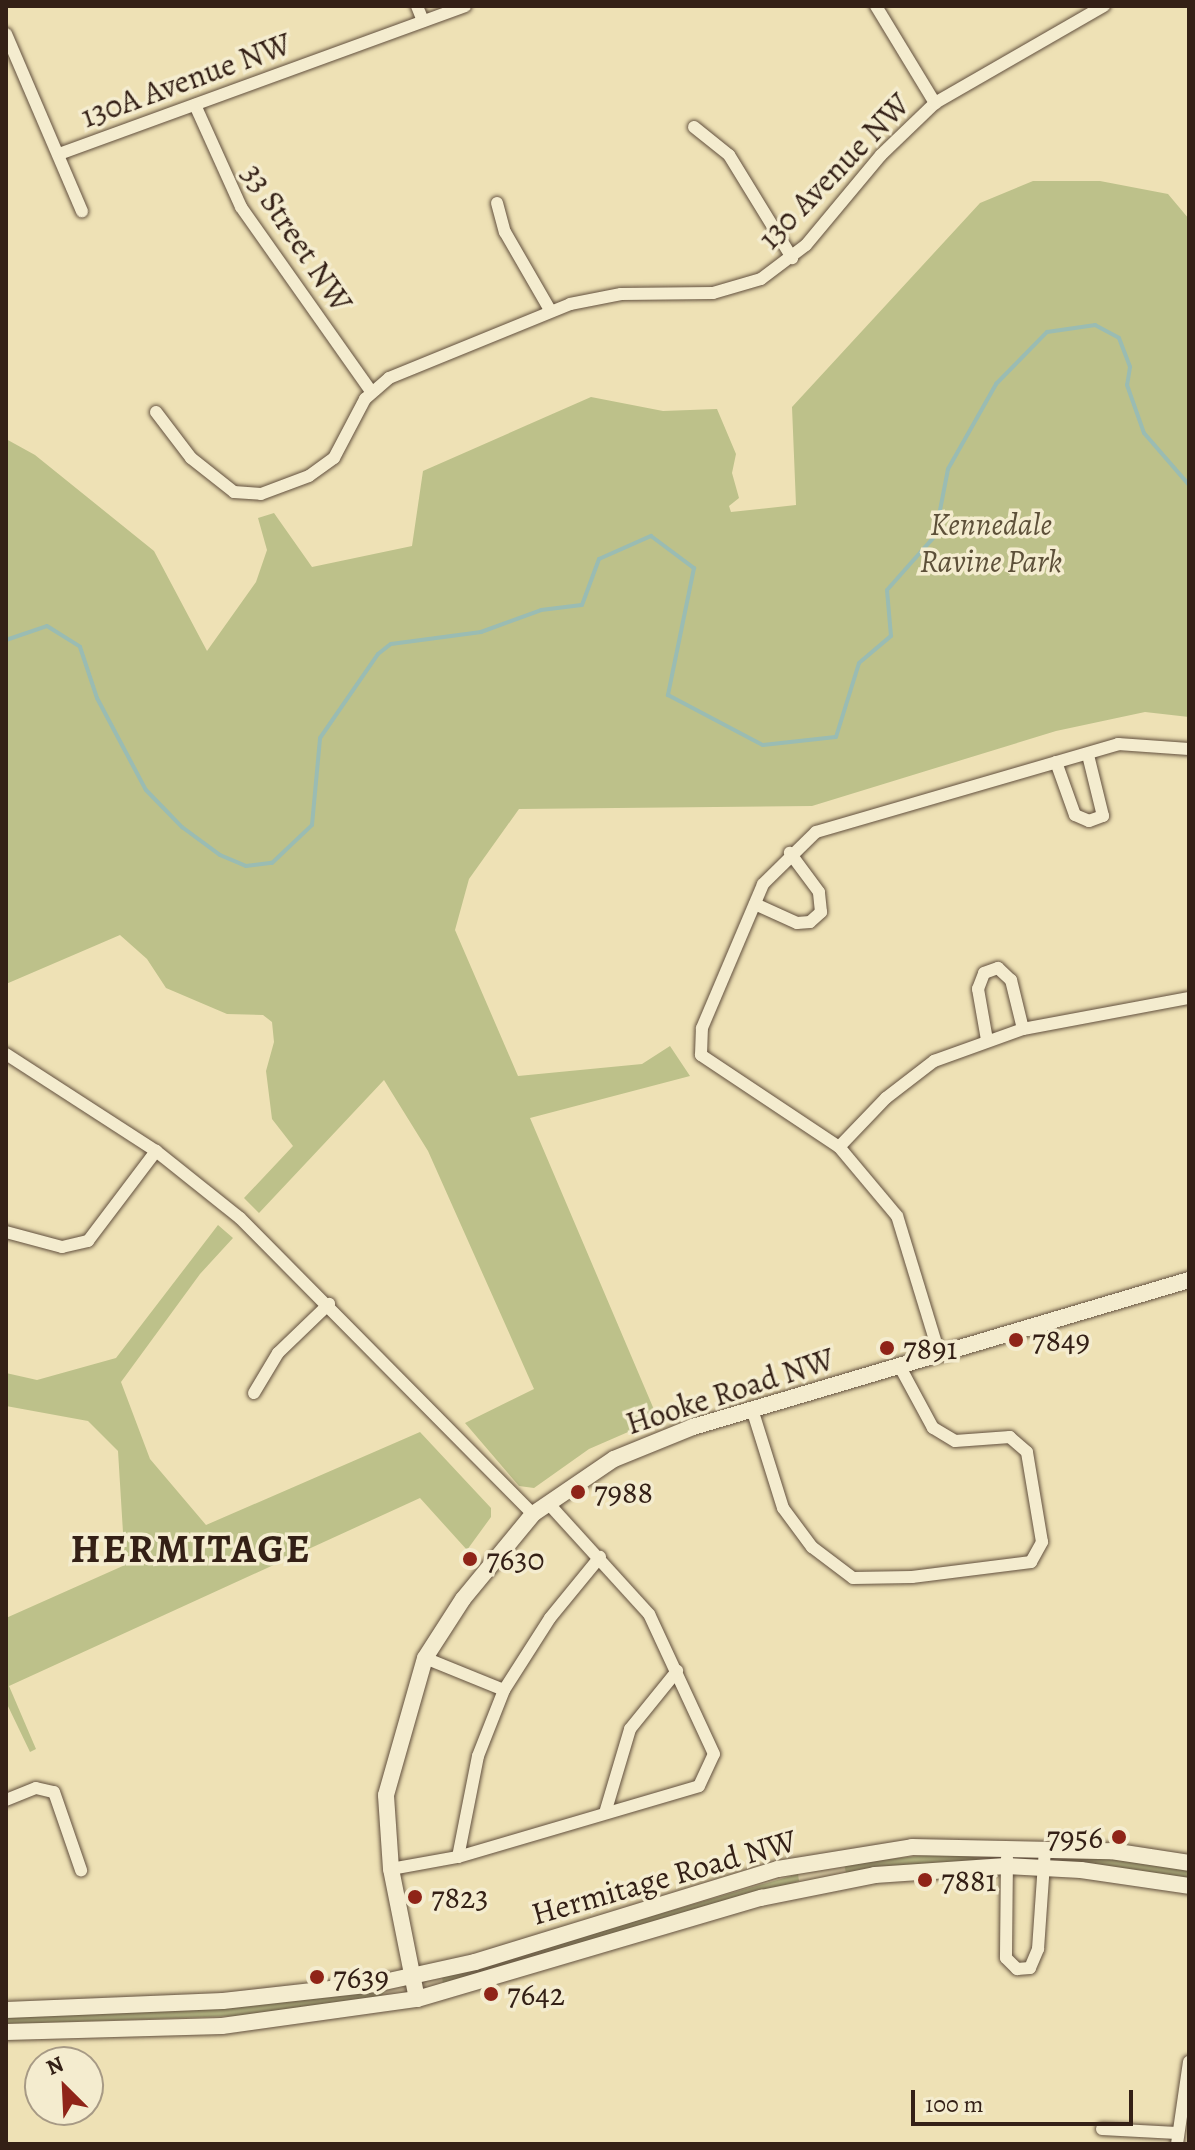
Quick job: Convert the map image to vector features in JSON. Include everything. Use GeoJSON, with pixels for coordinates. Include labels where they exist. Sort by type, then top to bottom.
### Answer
{"type":"FeatureCollection","features":[{"type":"Feature","properties":{"kind":"street"},"geometry":{"type":"LineString","coordinates":[[417,6],[423,21]]}},
{"type":"Feature","properties":{"kind":"street","name":"130A Avenue NW"},"geometry":{"type":"LineString","coordinates":[[59,154],[465,6]]}},
{"type":"Feature","properties":{"kind":"street"},"geometry":{"type":"LineString","coordinates":[[876,6],[935,103]]}},
{"type":"Feature","properties":{"kind":"street","name":"130 Avenue NW"},"geometry":{"type":"LineString","coordinates":[[371,391],[389,378],[550,310],[621,294],[729,291],[761,279],[792,258],[881,155],[935,103],[1101,7]]}},
{"type":"Feature","properties":{"kind":"street"},"geometry":{"type":"LineString","coordinates":[[6,34],[82,211]]}},
{"type":"Feature","properties":{"kind":"street","name":"33 Street NW"},"geometry":{"type":"LineString","coordinates":[[195,105],[241,207],[371,391]]}},
{"type":"Feature","properties":{"kind":"street"},"geometry":{"type":"LineString","coordinates":[[694,127],[729,155],[792,258]]}},
{"type":"Feature","properties":{"kind":"street"},"geometry":{"type":"LineString","coordinates":[[497,203],[508,239],[550,310]]}},
{"type":"Feature","properties":{"kind":"street"},"geometry":{"type":"LineString","coordinates":[[156,412],[191,458],[223,486],[261,494],[309,476],[334,458],[371,391]]}},
{"type":"Feature","properties":{"kind":"street"},"geometry":{"type":"LineString","coordinates":[[939,1353],[897,1216],[839,1147],[701,1055],[702,1028],[763,884],[790,853],[816,832],[1118,744],[1163,743],[1189,749]]}},
{"type":"Feature","properties":{"kind":"street"},"geometry":{"type":"LineString","coordinates":[[1056,762],[1075,815],[1089,821],[1103,816],[1088,755]]}},
{"type":"Feature","properties":{"kind":"street"},"geometry":{"type":"LineString","coordinates":[[755,904],[797,923],[810,922],[821,912],[819,892],[790,853]]}},
{"type":"Feature","properties":{"kind":"street"},"geometry":{"type":"LineString","coordinates":[[987,1040],[978,989],[984,973],[998,968],[1011,980],[1023,1029]]}},
{"type":"Feature","properties":{"kind":"street"},"geometry":{"type":"LineString","coordinates":[[839,1147],[886,1098],[934,1061],[1023,1029],[1189,998]]}},
{"type":"Feature","properties":{"kind":"street"},"geometry":{"type":"LineString","coordinates":[[6,1054],[156,1151],[240,1218],[329,1304],[533,1514]]}},
{"type":"Feature","properties":{"kind":"street"},"geometry":{"type":"LineString","coordinates":[[6,1232],[62,1247],[88,1241],[156,1151]]}},
{"type":"Feature","properties":{"kind":"street","name":"Hooke Road NW"},"geometry":{"type":"LineString","coordinates":[[417,1999],[391,1869],[386,1795],[425,1658],[463,1599],[533,1514],[614,1459],[752,1409],[1189,1280]]}},
{"type":"Feature","properties":{"kind":"street"},"geometry":{"type":"LineString","coordinates":[[254,1393],[278,1353],[329,1304]]}},
{"type":"Feature","properties":{"kind":"street"},"geometry":{"type":"LineString","coordinates":[[752,1409],[783,1508],[812,1547],[853,1578],[912,1577],[1031,1562],[1042,1542],[1027,1452],[1010,1437],[955,1441],[933,1428],[899,1365]]}},
{"type":"Feature","properties":{"kind":"street"},"geometry":{"type":"LineString","coordinates":[[391,1869],[458,1857],[699,1786],[714,1754],[649,1614],[548,1503]]}},
{"type":"Feature","properties":{"kind":"street"},"geometry":{"type":"LineString","coordinates":[[458,1857],[478,1756],[504,1690],[550,1618],[600,1557]]}},
{"type":"Feature","properties":{"kind":"street"},"geometry":{"type":"LineString","coordinates":[[425,1658],[504,1690]]}},
{"type":"Feature","properties":{"kind":"street"},"geometry":{"type":"LineString","coordinates":[[605,1813],[630,1729],[677,1671]]}},
{"type":"Feature","properties":{"kind":"street"},"geometry":{"type":"LineString","coordinates":[[6,1800],[36,1788],[50,1789],[81,1870]]}},
{"type":"Feature","properties":{"kind":"street"},"geometry":{"type":"LineString","coordinates":[[1007,1846],[1006,1958],[1017,1969],[1030,1968],[1038,1949],[1045,1848]]}},
{"type":"Feature","properties":{"kind":"street","name":"Hermitage Road NW"},"geometry":{"type":"LineString","coordinates":[[6,2010],[294,1996],[413,1977],[778,1869],[912,1847],[1045,1848],[1189,1863]]}},
{"type":"Feature","properties":{"kind":"street","name":"Hermitage Road NW"},"geometry":{"type":"LineString","coordinates":[[6,2032],[222,2026],[417,1999],[807,1887],[875,1875],[1006,1866],[1189,1886]]}},
{"type":"Feature","properties":{"kind":"street"},"geometry":{"type":"LineString","coordinates":[[1102,2129],[1177,2139],[1189,2062]]}},
{"type":"Feature","properties":{"kind":"green space","name":"Kennedale Ravine Park"},"geometry":{"type":"Polygon","coordinates":[[[1033,181],[1100,181],[1168,194],[1189,219],[1189,717],[1145,712],[1056,731],[812,806],[519,809],[469,879],[455,930],[518,1076],[642,1064],[670,1046],[690,1076],[530,1118],[658,1419],[589,1449],[534,1488],[519,1486],[465,1423],[534,1389],[428,1151],[384,1080],[259,1213],[244,1198],[293,1146],[272,1119],[266,1071],[274,1042],[272,1022],[263,1015],[227,1014],[166,988],[147,959],[120,935],[6,984],[6,439],[35,455],[154,551],[207,651],[256,582],[267,550],[258,518],[274,513],[312,567],[412,546],[423,471],[591,397],[663,411],[717,409],[736,454],[732,473],[739,498],[729,506],[731,512],[796,505],[792,407],[980,203],[1033,181]]]}},
{"type":"Feature","properties":{"kind":"green space"},"geometry":{"type":"Polygon","coordinates":[[[218,1225],[233,1238],[200,1274],[121,1382],[150,1459],[206,1525],[420,1432],[491,1508],[491,1517],[467,1550],[420,1498],[9,1686],[36,1749],[30,1752],[6,1702],[6,1618],[125,1565],[118,1451],[88,1421],[6,1406],[6,1373],[37,1380],[116,1358],[218,1225]]]}},
{"type":"Feature","properties":{"kind":"green space"},"geometry":{"type":"Polygon","coordinates":[[[954,1852],[984,1860],[846,1873],[844,1864],[954,1852]]]}},
{"type":"Feature","properties":{"kind":"green space"},"geometry":{"type":"Polygon","coordinates":[[[1074,1854],[1189,1870],[1189,1878],[1059,1861],[1074,1854]]]}},
{"type":"Feature","properties":{"kind":"green space"},"geometry":{"type":"Polygon","coordinates":[[[798,1874],[799,1881],[515,1967],[443,1983],[442,1977],[798,1874]]]}},
{"type":"Feature","properties":{"kind":"green space"},"geometry":{"type":"Polygon","coordinates":[[[387,1989],[379,1999],[260,2015],[6,2024],[6,2016],[193,2010],[387,1989]]]}},
{"type":"Feature","properties":{"kind":"waterway"},"geometry":{"type":"LineString","coordinates":[[6,640],[47,626],[80,647],[97,698],[146,790],[182,827],[220,855],[246,866],[272,863],[312,825],[320,738],[378,654],[391,644],[481,632],[541,610],[582,605],[599,559],[651,536],[694,568],[668,695],[763,745],[836,737],[859,663],[891,636],[887,590],[935,536],[948,469],[996,384],[1047,332],[1095,325],[1119,338],[1130,367],[1127,385],[1144,433],[1189,485]]}},
{"type":"Feature","properties":{"kind":"place","name":"7849"},"geometry":{"type":"Point","coordinates":[1016,1340]}},
{"type":"Feature","properties":{"kind":"place","name":"7891"},"geometry":{"type":"Point","coordinates":[887,1348]}},
{"type":"Feature","properties":{"kind":"place","name":"7988"},"geometry":{"type":"Point","coordinates":[578,1492]}},
{"type":"Feature","properties":{"kind":"place","name":"7630"},"geometry":{"type":"Point","coordinates":[470,1559]}},
{"type":"Feature","properties":{"kind":"place","name":"7956"},"geometry":{"type":"Point","coordinates":[1119,1837]}},
{"type":"Feature","properties":{"kind":"place","name":"7881"},"geometry":{"type":"Point","coordinates":[925,1880]}},
{"type":"Feature","properties":{"kind":"place","name":"7823"},"geometry":{"type":"Point","coordinates":[415,1897]}},
{"type":"Feature","properties":{"kind":"place","name":"7639"},"geometry":{"type":"Point","coordinates":[317,1977]}},
{"type":"Feature","properties":{"kind":"place","name":"7642"},"geometry":{"type":"Point","coordinates":[491,1994]}},
{"type":"Feature","properties":{"kind":"district","name":"HERMITAGE"},"geometry":{"type":"Point","coordinates":[191,1549]}}]}
